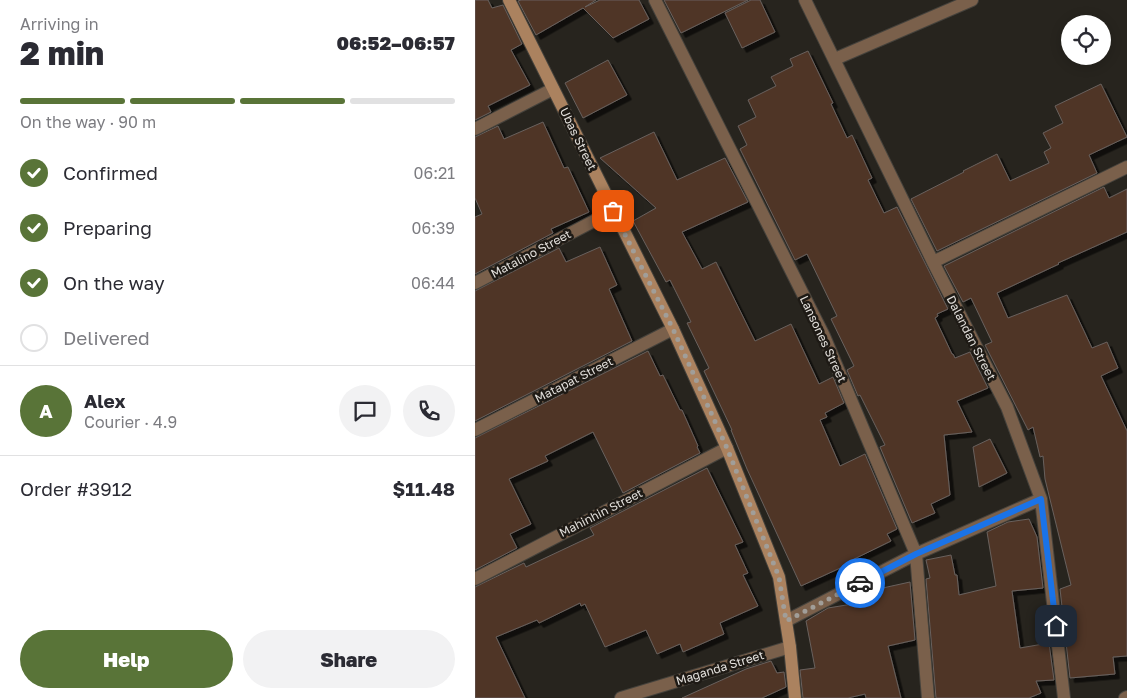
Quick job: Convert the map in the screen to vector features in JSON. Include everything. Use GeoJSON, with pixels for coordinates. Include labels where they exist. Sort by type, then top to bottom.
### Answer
{"type":"FeatureCollection","features":[{"type":"Feature","properties":{"kind":"street","name":"Ubas Street"},"geometry":{"type":"LineString","coordinates":[[509,0],[673,329],[727,448],[779,577],[790,647],[795,698]]}},
{"type":"Feature","properties":{"kind":"street","name":"Lansones Street"},"geometry":{"type":"LineString","coordinates":[[655,0],[824,336],[916,554],[928,698]]}},
{"type":"Feature","properties":{"kind":"street","name":"Dalandan Street"},"geometry":{"type":"LineString","coordinates":[[805,0],[933,262],[1007,407],[1041,499],[1065,698]]}},
{"type":"Feature","properties":{"kind":"street"},"geometry":{"type":"LineString","coordinates":[[835,59],[972,0]]}},
{"type":"Feature","properties":{"kind":"street"},"geometry":{"type":"LineString","coordinates":[[475,129],[553,89]]}},
{"type":"Feature","properties":{"kind":"street"},"geometry":{"type":"LineString","coordinates":[[933,262],[1127,167]]}},
{"type":"Feature","properties":{"kind":"street","name":"Matalino Street"},"geometry":{"type":"LineString","coordinates":[[475,284],[613,211]]}},
{"type":"Feature","properties":{"kind":"street","name":"Matapat Street"},"geometry":{"type":"LineString","coordinates":[[475,430],[673,329]]}},
{"type":"Feature","properties":{"kind":"street","name":"Mahinhin Street"},"geometry":{"type":"LineString","coordinates":[[475,579],[727,448]]}},
{"type":"Feature","properties":{"kind":"street"},"geometry":{"type":"LineString","coordinates":[[786,621],[916,554],[1041,499]]}},
{"type":"Feature","properties":{"kind":"street","name":"Maganda Street"},"geometry":{"type":"LineString","coordinates":[[621,698],[790,647]]}},
{"type":"Feature","properties":{"kind":"building"},"geometry":{"type":"Polygon","coordinates":[[[475,0],[488,0],[492,8],[503,5],[522,44],[511,50],[530,85],[488,106],[491,112],[475,120],[475,0]]]}},
{"type":"Feature","properties":{"kind":"building"},"geometry":{"type":"Polygon","coordinates":[[[596,0],[585,7],[600,0],[639,0],[649,19],[613,38],[583,8],[536,35],[518,1],[596,0]]]}},
{"type":"Feature","properties":{"kind":"building"},"geometry":{"type":"Polygon","coordinates":[[[664,0],[748,0],[681,33],[664,0]]]}},
{"type":"Feature","properties":{"kind":"building"},"geometry":{"type":"Polygon","coordinates":[[[751,0],[760,0],[775,32],[742,48],[725,13],[751,0]]]}},
{"type":"Feature","properties":{"kind":"building"},"geometry":{"type":"Polygon","coordinates":[[[808,51],[833,103],[831,104],[847,138],[852,135],[872,178],[868,180],[884,213],[897,207],[948,309],[937,314],[938,316],[935,318],[952,354],[955,358],[970,352],[988,388],[957,401],[972,432],[944,435],[950,495],[931,504],[935,513],[912,523],[880,447],[885,445],[860,395],[858,396],[847,370],[854,366],[831,319],[837,316],[807,254],[795,260],[740,149],[747,145],[738,126],[756,117],[748,100],[776,86],[771,77],[793,66],[790,59],[808,51]]]}},
{"type":"Feature","properties":{"kind":"building"},"geometry":{"type":"Polygon","coordinates":[[[608,60],[627,95],[583,118],[565,83],[608,60]]]}},
{"type":"Feature","properties":{"kind":"building"},"geometry":{"type":"Polygon","coordinates":[[[1101,84],[1127,137],[1089,155],[1097,173],[937,251],[911,199],[997,154],[1010,181],[1049,163],[1044,152],[1051,148],[1043,133],[1063,123],[1055,106],[1101,84]]]}},
{"type":"Feature","properties":{"kind":"building"},"geometry":{"type":"Polygon","coordinates":[[[543,122],[564,168],[568,167],[589,212],[551,229],[553,233],[475,274],[475,217],[482,214],[475,198],[475,137],[498,126],[504,139],[543,122]]]}},
{"type":"Feature","properties":{"kind":"building"},"geometry":{"type":"Polygon","coordinates":[[[654,132],[677,180],[725,158],[748,202],[682,232],[702,269],[716,262],[755,341],[791,324],[819,384],[833,377],[844,403],[825,413],[827,417],[820,420],[840,466],[865,454],[897,529],[887,534],[891,541],[848,562],[849,564],[801,586],[704,371],[709,368],[687,323],[691,322],[670,280],[666,282],[633,221],[656,208],[600,158],[654,132]]]}},
{"type":"Feature","properties":{"kind":"building"},"geometry":{"type":"Polygon","coordinates":[[[1104,187],[1109,198],[1127,189],[1127,232],[997,293],[1008,318],[1067,295],[1092,348],[1107,342],[1118,368],[1101,376],[1127,431],[1127,656],[1113,657],[1115,674],[1070,678],[1060,589],[1071,585],[1045,479],[1043,456],[1040,457],[1033,427],[1028,430],[985,345],[992,342],[971,298],[963,302],[944,266],[1104,187]]]}},
{"type":"Feature","properties":{"kind":"building"},"geometry":{"type":"Polygon","coordinates":[[[600,247],[617,285],[609,289],[632,341],[475,421],[475,291],[559,248],[566,262],[600,247]]]}},
{"type":"Feature","properties":{"kind":"building"},"geometry":{"type":"Polygon","coordinates":[[[648,351],[660,376],[663,375],[680,410],[682,410],[700,453],[623,493],[593,432],[545,456],[548,461],[509,479],[531,524],[510,534],[517,548],[475,570],[475,438],[648,351]]]}},
{"type":"Feature","properties":{"kind":"building"},"geometry":{"type":"Polygon","coordinates":[[[990,439],[1007,473],[979,487],[973,447],[990,439]]]}},
{"type":"Feature","properties":{"kind":"building"},"geometry":{"type":"Polygon","coordinates":[[[707,468],[743,542],[735,545],[748,573],[743,575],[758,606],[720,623],[724,634],[683,652],[680,644],[657,654],[646,630],[605,647],[585,604],[581,606],[580,603],[539,623],[537,620],[496,637],[525,698],[475,698],[475,587],[524,563],[526,567],[594,535],[590,528],[707,468]]]}},
{"type":"Feature","properties":{"kind":"building"},"geometry":{"type":"Polygon","coordinates":[[[1029,519],[1037,537],[1043,588],[1012,591],[1020,648],[1049,643],[1054,680],[1036,681],[1041,693],[1029,698],[936,698],[926,579],[930,578],[926,560],[951,555],[955,575],[957,575],[959,595],[996,586],[987,532],[1008,522],[1029,519]]]}},
{"type":"Feature","properties":{"kind":"building"},"geometry":{"type":"Polygon","coordinates":[[[910,582],[915,640],[888,646],[901,698],[866,698],[865,694],[848,698],[803,698],[800,670],[815,668],[806,621],[828,608],[871,601],[869,591],[910,582]]]}},
{"type":"Feature","properties":{"kind":"building"},"geometry":{"type":"Polygon","coordinates":[[[771,661],[777,673],[784,672],[786,687],[762,698],[682,698],[746,669],[771,661]]]}},
{"type":"Feature","properties":{"kind":"way so far"},"geometry":{"type":"LineString","coordinates":[[613,211],[673,329],[727,448],[779,577],[786,621],[860,583]]}},
{"type":"Feature","properties":{"kind":"route"},"geometry":{"type":"LineString","coordinates":[[860,583],[916,554],[1041,499],[1056,626]]}}]}
